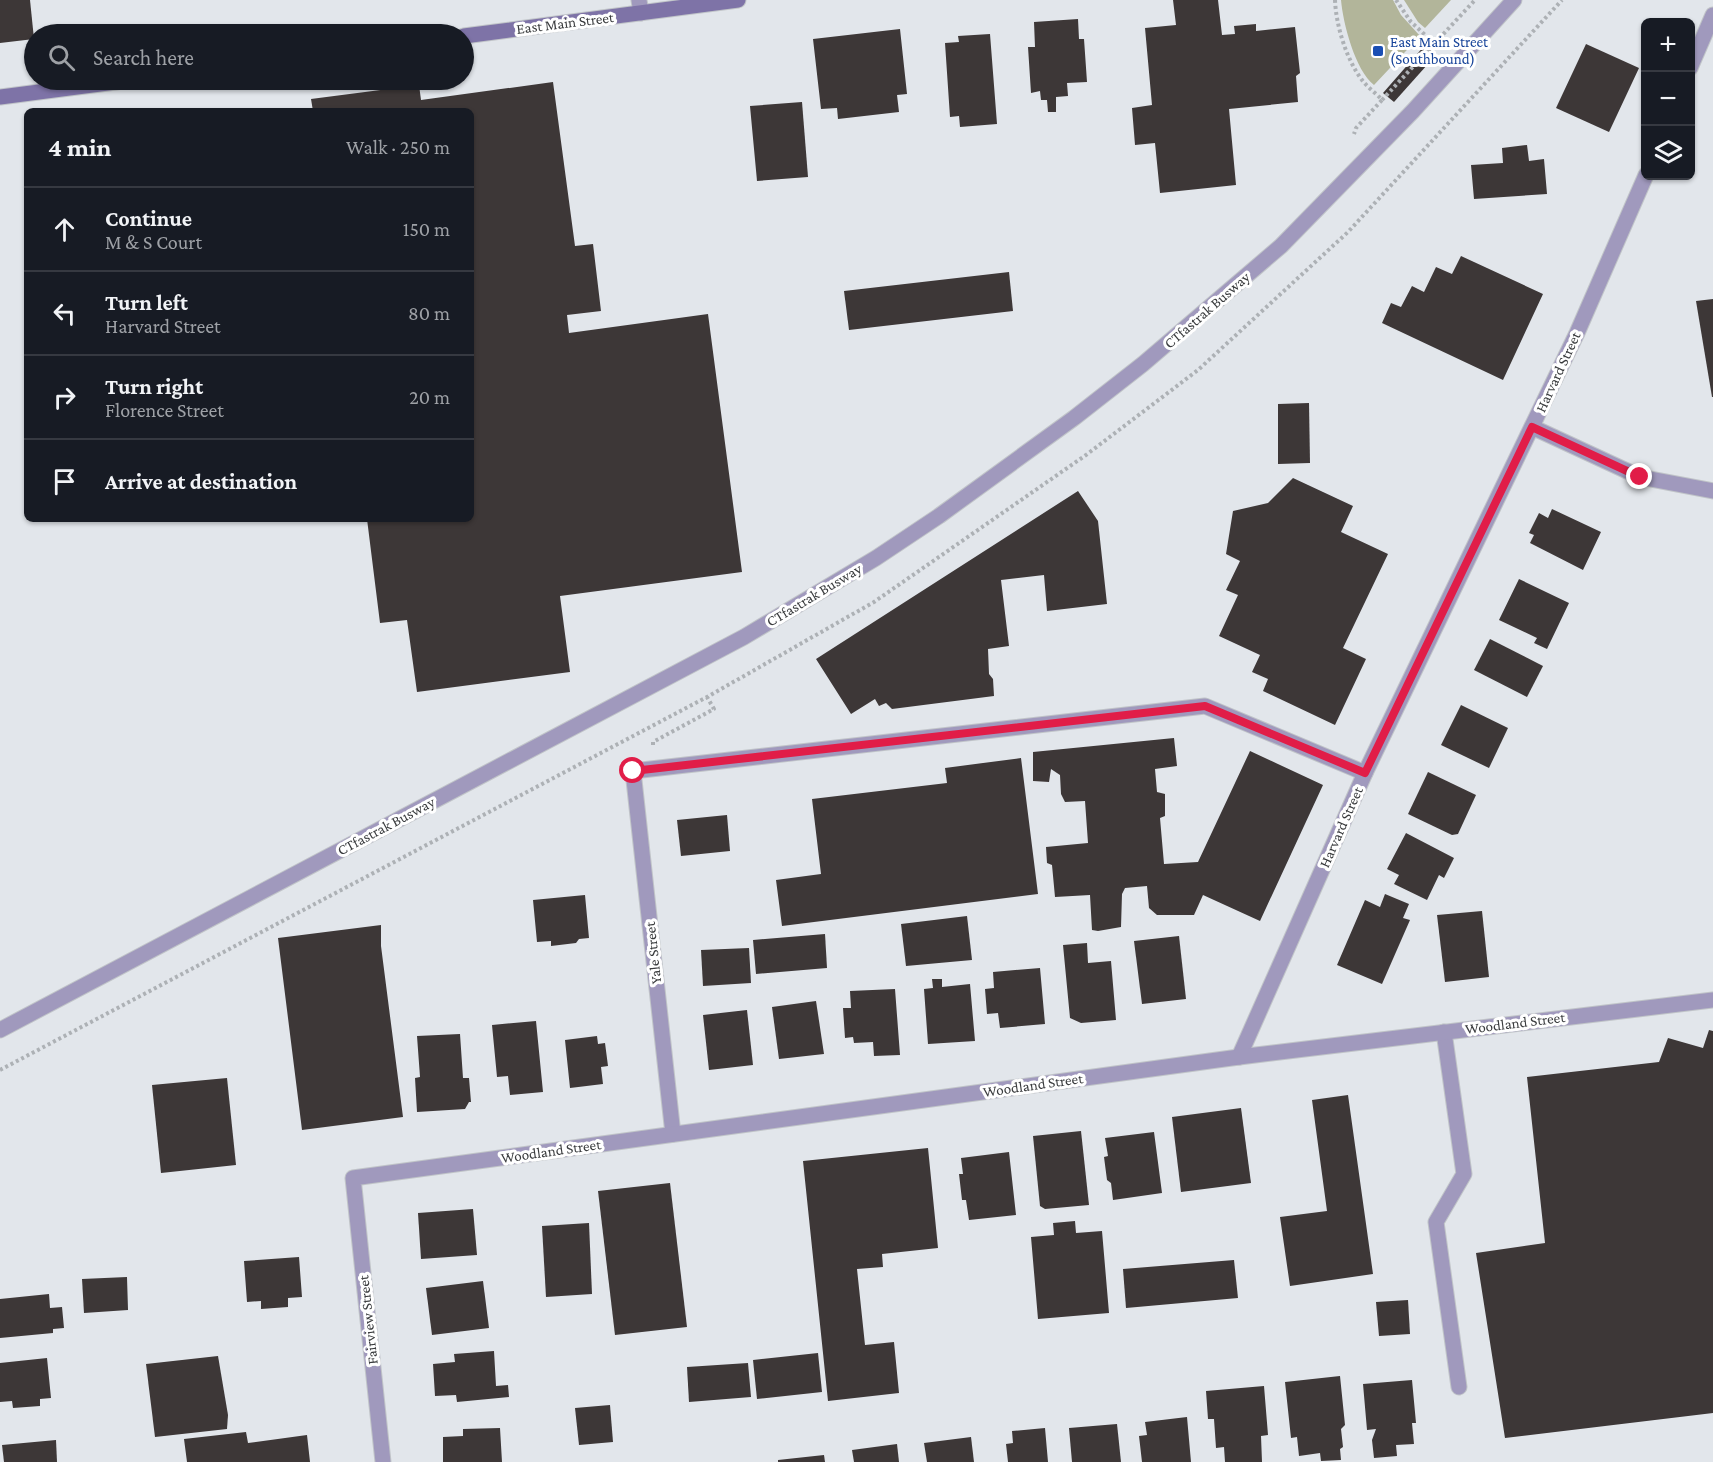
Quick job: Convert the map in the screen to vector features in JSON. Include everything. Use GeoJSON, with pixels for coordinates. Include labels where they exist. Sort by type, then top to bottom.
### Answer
{"type":"FeatureCollection","features":[{"type":"Feature","properties":{"kind":"main road","name":"East Main Street"},"geometry":{"type":"LineString","coordinates":[[474,34],[640,6],[738,0]]}},
{"type":"Feature","properties":{"kind":"main road"},"geometry":{"type":"LineString","coordinates":[[0,97],[54,90]]}},
{"type":"Feature","properties":{"kind":"street","name":"CTfastrak Busway"},"geometry":{"type":"LineString","coordinates":[[0,1030],[744,637],[876,558],[939,516],[1074,418],[1143,364],[1281,246],[1413,111],[1514,0]]}},
{"type":"Feature","properties":{"kind":"street"},"geometry":{"type":"LineString","coordinates":[[1695,56],[1713,15]]}},
{"type":"Feature","properties":{"kind":"street","name":"Harvard Street"},"geometry":{"type":"LineString","coordinates":[[1239,1057],[1365,773],[1577,333],[1644,180]]}},
{"type":"Feature","properties":{"kind":"street"},"geometry":{"type":"LineString","coordinates":[[1532,427],[1640,477],[1713,491]]}},
{"type":"Feature","properties":{"kind":"street"},"geometry":{"type":"LineString","coordinates":[[654,769],[1205,706],[1365,773]]}},
{"type":"Feature","properties":{"kind":"street","name":"Yale Street"},"geometry":{"type":"LineString","coordinates":[[654,769],[633,771],[673,1134]]}},
{"type":"Feature","properties":{"kind":"street","name":"Woodland Street"},"geometry":{"type":"LineString","coordinates":[[353,1178],[1239,1057],[1713,1000]]}},
{"type":"Feature","properties":{"kind":"street"},"geometry":{"type":"LineString","coordinates":[[1444,1032],[1464,1174],[1436,1222],[1459,1387]]}},
{"type":"Feature","properties":{"kind":"street","name":"Fairview Street"},"geometry":{"type":"LineString","coordinates":[[353,1178],[382,1462]]}},
{"type":"Feature","properties":{"kind":"path"},"geometry":{"type":"LineString","coordinates":[[1335,0],[1349,57],[1362,80],[1382,100]]}},
{"type":"Feature","properties":{"kind":"path"},"geometry":{"type":"LineString","coordinates":[[1396,0],[1411,22],[1435,45]]}},
{"type":"Feature","properties":{"kind":"path"},"geometry":{"type":"LineString","coordinates":[[1353,137],[1356,128],[1475,0]]}},
{"type":"Feature","properties":{"kind":"path"},"geometry":{"type":"LineString","coordinates":[[654,769],[653,742],[714,709],[707,697]]}},
{"type":"Feature","properties":{"kind":"green space"},"geometry":{"type":"Polygon","coordinates":[[[1341,0],[1393,0],[1401,15],[1420,36],[1374,85],[1361,69],[1356,58],[1347,33],[1341,0]]]}},
{"type":"Feature","properties":{"kind":"green space"},"geometry":{"type":"Polygon","coordinates":[[[1404,0],[1451,0],[1425,28],[1418,22],[1404,0]]]}},
{"type":"Feature","properties":{"kind":"building"},"geometry":{"type":"Polygon","coordinates":[[[0,0],[30,0],[32,24],[24,24],[24,40],[0,43],[0,0]]]}},
{"type":"Feature","properties":{"kind":"building"},"geometry":{"type":"Polygon","coordinates":[[[1173,0],[1218,0],[1222,35],[1235,34],[1234,26],[1256,24],[1256,31],[1295,27],[1300,73],[1296,76],[1298,102],[1229,109],[1236,185],[1160,193],[1155,143],[1135,145],[1132,108],[1152,105],[1145,28],[1176,25],[1173,0]]]}},
{"type":"Feature","properties":{"kind":"building"},"geometry":{"type":"Polygon","coordinates":[[[1078,19],[1079,39],[1084,39],[1087,82],[1067,83],[1068,96],[1056,97],[1056,112],[1048,112],[1047,100],[1041,100],[1040,91],[1031,93],[1028,47],[1035,47],[1034,22],[1078,19]]]}},
{"type":"Feature","properties":{"kind":"building"},"geometry":{"type":"Polygon","coordinates":[[[900,29],[907,94],[897,95],[899,112],[838,119],[837,108],[821,109],[813,39],[900,29]]]}},
{"type":"Feature","properties":{"kind":"building"},"geometry":{"type":"Polygon","coordinates":[[[990,34],[997,124],[960,127],[959,116],[950,117],[945,43],[959,42],[958,36],[990,34]]]}},
{"type":"Feature","properties":{"kind":"building"},"geometry":{"type":"Polygon","coordinates":[[[1586,44],[1639,68],[1609,132],[1556,108],[1586,44]]]}},
{"type":"Feature","properties":{"kind":"building"},"geometry":{"type":"Polygon","coordinates":[[[1425,45],[1436,55],[1394,102],[1383,93],[1425,45]]]}},
{"type":"Feature","properties":{"kind":"building"},"geometry":{"type":"Polygon","coordinates":[[[553,82],[575,246],[593,244],[601,311],[567,315],[569,333],[708,314],[742,572],[560,596],[570,672],[417,692],[407,620],[380,623],[367,522],[474,522],[474,108],[312,108],[311,99],[380,90],[420,90],[421,100],[553,82]]]}},
{"type":"Feature","properties":{"kind":"building"},"geometry":{"type":"Polygon","coordinates":[[[802,102],[808,177],[757,181],[750,106],[802,102]]]}},
{"type":"Feature","properties":{"kind":"building"},"geometry":{"type":"Polygon","coordinates":[[[1527,145],[1529,161],[1544,159],[1547,194],[1474,199],[1471,165],[1503,163],[1502,148],[1527,145]]]}},
{"type":"Feature","properties":{"kind":"building"},"geometry":{"type":"Polygon","coordinates":[[[1461,256],[1543,294],[1503,380],[1382,323],[1391,303],[1401,307],[1412,286],[1424,292],[1436,267],[1452,274],[1461,256]]]}},
{"type":"Feature","properties":{"kind":"building"},"geometry":{"type":"Polygon","coordinates":[[[1009,272],[1013,311],[849,330],[844,291],[1009,272]]]}},
{"type":"Feature","properties":{"kind":"building"},"geometry":{"type":"Polygon","coordinates":[[[1713,299],[1713,397],[1712,397],[1696,301],[1713,299]]]}},
{"type":"Feature","properties":{"kind":"building"},"geometry":{"type":"Polygon","coordinates":[[[1309,403],[1310,463],[1278,464],[1278,404],[1309,403]]]}},
{"type":"Feature","properties":{"kind":"building"},"geometry":{"type":"Polygon","coordinates":[[[1293,478],[1353,506],[1341,532],[1388,554],[1343,648],[1366,659],[1335,725],[1263,691],[1268,679],[1252,672],[1260,655],[1219,636],[1238,595],[1226,590],[1240,561],[1226,554],[1233,511],[1268,503],[1293,478]]]}},
{"type":"Feature","properties":{"kind":"building"},"geometry":{"type":"Polygon","coordinates":[[[1078,491],[1098,521],[1107,604],[1047,611],[1044,575],[1001,580],[1009,646],[988,649],[989,674],[993,679],[994,696],[892,709],[886,703],[879,706],[875,699],[851,714],[816,659],[1078,491]]]}},
{"type":"Feature","properties":{"kind":"building"},"geometry":{"type":"Polygon","coordinates":[[[1552,509],[1601,532],[1583,570],[1530,543],[1534,535],[1529,533],[1539,513],[1548,518],[1552,509]]]}},
{"type":"Feature","properties":{"kind":"building"},"geometry":{"type":"Polygon","coordinates":[[[1519,579],[1569,603],[1547,649],[1534,643],[1537,638],[1499,620],[1519,579]]]}},
{"type":"Feature","properties":{"kind":"building"},"geometry":{"type":"Polygon","coordinates":[[[1490,639],[1543,666],[1527,697],[1474,670],[1490,639]]]}},
{"type":"Feature","properties":{"kind":"building"},"geometry":{"type":"Polygon","coordinates":[[[1461,705],[1508,728],[1489,768],[1441,745],[1461,705]]]}},
{"type":"Feature","properties":{"kind":"building"},"geometry":{"type":"Polygon","coordinates":[[[1174,738],[1177,766],[1155,769],[1157,792],[1165,794],[1165,816],[1160,818],[1164,864],[1198,862],[1250,751],[1323,785],[1260,921],[1203,895],[1194,915],[1157,915],[1149,908],[1147,886],[1125,888],[1122,894],[1121,927],[1092,930],[1090,895],[1055,897],[1052,865],[1047,863],[1046,847],[1088,843],[1085,801],[1065,802],[1061,794],[1060,775],[1051,769],[1049,782],[1033,781],[1033,752],[1174,738]]]}},
{"type":"Feature","properties":{"kind":"building"},"geometry":{"type":"Polygon","coordinates":[[[1021,758],[1038,894],[782,926],[776,880],[821,874],[812,799],[947,783],[945,768],[1021,758]]]}},
{"type":"Feature","properties":{"kind":"building"},"geometry":{"type":"Polygon","coordinates":[[[1428,772],[1476,795],[1458,834],[1452,835],[1408,814],[1428,772]]]}},
{"type":"Feature","properties":{"kind":"building"},"geometry":{"type":"Polygon","coordinates":[[[727,815],[730,851],[681,856],[677,820],[727,815]]]}},
{"type":"Feature","properties":{"kind":"building"},"geometry":{"type":"Polygon","coordinates":[[[1406,833],[1454,858],[1444,878],[1439,875],[1427,900],[1394,884],[1399,875],[1387,869],[1406,833]]]}},
{"type":"Feature","properties":{"kind":"building"},"geometry":{"type":"Polygon","coordinates":[[[1385,894],[1409,904],[1403,918],[1410,920],[1382,984],[1337,965],[1365,900],[1380,907],[1385,894]]]}},
{"type":"Feature","properties":{"kind":"building"},"geometry":{"type":"Polygon","coordinates":[[[585,895],[589,938],[579,939],[576,943],[551,946],[551,941],[537,942],[533,900],[585,895]]]}},
{"type":"Feature","properties":{"kind":"building"},"geometry":{"type":"Polygon","coordinates":[[[1482,911],[1489,977],[1445,982],[1437,915],[1482,911]]]}},
{"type":"Feature","properties":{"kind":"building"},"geometry":{"type":"Polygon","coordinates":[[[967,916],[972,960],[906,966],[901,924],[967,916]]]}},
{"type":"Feature","properties":{"kind":"building"},"geometry":{"type":"Polygon","coordinates":[[[381,925],[381,946],[403,1117],[302,1130],[278,938],[381,925]]]}},
{"type":"Feature","properties":{"kind":"building"},"geometry":{"type":"Polygon","coordinates":[[[825,934],[827,968],[756,974],[753,940],[825,934]]]}},
{"type":"Feature","properties":{"kind":"building"},"geometry":{"type":"Polygon","coordinates":[[[1179,936],[1186,999],[1142,1004],[1134,941],[1179,936]]]}},
{"type":"Feature","properties":{"kind":"building"},"geometry":{"type":"Polygon","coordinates":[[[1087,943],[1088,963],[1111,961],[1116,1020],[1081,1023],[1070,1018],[1063,945],[1087,943]]]}},
{"type":"Feature","properties":{"kind":"building"},"geometry":{"type":"Polygon","coordinates":[[[749,948],[751,983],[703,986],[701,950],[749,948]]]}},
{"type":"Feature","properties":{"kind":"building"},"geometry":{"type":"Polygon","coordinates":[[[1040,968],[1045,1024],[1000,1028],[998,1013],[987,1014],[985,989],[994,988],[993,972],[1040,968]]]}},
{"type":"Feature","properties":{"kind":"building"},"geometry":{"type":"Polygon","coordinates":[[[932,979],[942,979],[942,987],[970,984],[975,1041],[928,1044],[924,989],[933,988],[932,979]]]}},
{"type":"Feature","properties":{"kind":"building"},"geometry":{"type":"Polygon","coordinates":[[[895,989],[900,1055],[874,1056],[873,1042],[854,1043],[853,1037],[845,1038],[843,1008],[851,1008],[850,991],[895,989]]]}},
{"type":"Feature","properties":{"kind":"building"},"geometry":{"type":"Polygon","coordinates":[[[816,1001],[824,1054],[779,1059],[772,1007],[816,1001]]]}},
{"type":"Feature","properties":{"kind":"building"},"geometry":{"type":"Polygon","coordinates":[[[747,1010],[753,1065],[709,1070],[703,1015],[747,1010]]]}},
{"type":"Feature","properties":{"kind":"building"},"geometry":{"type":"Polygon","coordinates":[[[536,1021],[543,1092],[510,1095],[508,1076],[497,1077],[492,1025],[536,1021]]]}},
{"type":"Feature","properties":{"kind":"building"},"geometry":{"type":"Polygon","coordinates":[[[1709,1030],[1713,1031],[1713,1413],[1505,1438],[1476,1253],[1545,1243],[1527,1077],[1659,1062],[1668,1038],[1703,1048],[1709,1030]]]}},
{"type":"Feature","properties":{"kind":"building"},"geometry":{"type":"Polygon","coordinates":[[[460,1034],[463,1078],[469,1078],[471,1102],[465,1109],[417,1112],[415,1078],[420,1077],[417,1036],[460,1034]]]}},
{"type":"Feature","properties":{"kind":"building"},"geometry":{"type":"Polygon","coordinates":[[[597,1036],[598,1044],[605,1043],[608,1066],[601,1067],[603,1084],[570,1088],[565,1040],[597,1036]]]}},
{"type":"Feature","properties":{"kind":"building"},"geometry":{"type":"Polygon","coordinates":[[[227,1078],[236,1165],[161,1173],[152,1085],[227,1078]]]}},
{"type":"Feature","properties":{"kind":"building"},"geometry":{"type":"Polygon","coordinates":[[[1348,1095],[1373,1274],[1290,1286],[1280,1217],[1327,1211],[1312,1100],[1348,1095]]]}},
{"type":"Feature","properties":{"kind":"building"},"geometry":{"type":"Polygon","coordinates":[[[1241,1108],[1251,1183],[1181,1192],[1172,1117],[1241,1108]]]}},
{"type":"Feature","properties":{"kind":"building"},"geometry":{"type":"Polygon","coordinates":[[[1081,1131],[1089,1205],[1045,1209],[1040,1206],[1033,1136],[1081,1131]]]}},
{"type":"Feature","properties":{"kind":"building"},"geometry":{"type":"Polygon","coordinates":[[[1154,1132],[1162,1193],[1113,1200],[1104,1157],[1108,1156],[1105,1138],[1154,1132]]]}},
{"type":"Feature","properties":{"kind":"building"},"geometry":{"type":"Polygon","coordinates":[[[928,1148],[938,1248],[882,1254],[883,1267],[857,1269],[865,1345],[894,1342],[899,1393],[828,1401],[803,1161],[928,1148]]]}},
{"type":"Feature","properties":{"kind":"building"},"geometry":{"type":"Polygon","coordinates":[[[1009,1152],[1016,1215],[969,1220],[966,1200],[962,1200],[959,1174],[963,1174],[961,1158],[1009,1152]]]}},
{"type":"Feature","properties":{"kind":"building"},"geometry":{"type":"Polygon","coordinates":[[[670,1183],[687,1327],[615,1335],[598,1191],[670,1183]]]}},
{"type":"Feature","properties":{"kind":"building"},"geometry":{"type":"Polygon","coordinates":[[[473,1209],[477,1255],[421,1259],[418,1213],[473,1209]]]}},
{"type":"Feature","properties":{"kind":"building"},"geometry":{"type":"Polygon","coordinates":[[[1075,1221],[1076,1233],[1102,1231],[1109,1313],[1038,1319],[1031,1237],[1054,1235],[1053,1223],[1075,1221]]]}},
{"type":"Feature","properties":{"kind":"building"},"geometry":{"type":"Polygon","coordinates":[[[589,1223],[592,1294],[546,1297],[542,1226],[589,1223]]]}},
{"type":"Feature","properties":{"kind":"building"},"geometry":{"type":"Polygon","coordinates":[[[299,1257],[302,1297],[288,1298],[288,1307],[261,1309],[261,1301],[247,1302],[244,1261],[299,1257]]]}},
{"type":"Feature","properties":{"kind":"building"},"geometry":{"type":"Polygon","coordinates":[[[1234,1260],[1238,1298],[1126,1308],[1123,1269],[1234,1260]]]}},
{"type":"Feature","properties":{"kind":"building"},"geometry":{"type":"Polygon","coordinates":[[[127,1277],[128,1310],[84,1313],[82,1279],[127,1277]]]}},
{"type":"Feature","properties":{"kind":"building"},"geometry":{"type":"Polygon","coordinates":[[[483,1281],[489,1328],[432,1335],[426,1288],[483,1281]]]}},
{"type":"Feature","properties":{"kind":"building"},"geometry":{"type":"Polygon","coordinates":[[[49,1294],[50,1308],[62,1307],[64,1328],[53,1329],[53,1333],[0,1338],[0,1299],[49,1294]]]}},
{"type":"Feature","properties":{"kind":"building"},"geometry":{"type":"Polygon","coordinates":[[[1408,1300],[1410,1334],[1379,1336],[1376,1302],[1408,1300]]]}},
{"type":"Feature","properties":{"kind":"building"},"geometry":{"type":"Polygon","coordinates":[[[494,1351],[496,1386],[508,1385],[509,1397],[457,1402],[456,1395],[435,1396],[433,1364],[455,1362],[454,1354],[494,1351]]]}},
{"type":"Feature","properties":{"kind":"building"},"geometry":{"type":"Polygon","coordinates":[[[818,1353],[822,1392],[757,1399],[753,1360],[818,1353]]]}},
{"type":"Feature","properties":{"kind":"building"},"geometry":{"type":"Polygon","coordinates":[[[218,1356],[228,1415],[227,1429],[155,1437],[146,1364],[218,1356]]]}},
{"type":"Feature","properties":{"kind":"building"},"geometry":{"type":"Polygon","coordinates":[[[47,1358],[51,1398],[40,1399],[40,1406],[13,1408],[12,1401],[0,1402],[0,1363],[47,1358]]]}},
{"type":"Feature","properties":{"kind":"building"},"geometry":{"type":"Polygon","coordinates":[[[748,1363],[751,1397],[689,1402],[687,1367],[748,1363]]]}},
{"type":"Feature","properties":{"kind":"building"},"geometry":{"type":"Polygon","coordinates":[[[1340,1376],[1345,1425],[1341,1429],[1343,1447],[1340,1449],[1341,1460],[1321,1461],[1320,1453],[1299,1456],[1297,1437],[1291,1438],[1285,1382],[1340,1376]]]}},
{"type":"Feature","properties":{"kind":"building"},"geometry":{"type":"Polygon","coordinates":[[[1412,1380],[1416,1423],[1412,1423],[1414,1444],[1396,1445],[1397,1456],[1374,1458],[1372,1440],[1376,1429],[1367,1430],[1363,1384],[1412,1380]]]}},
{"type":"Feature","properties":{"kind":"building"},"geometry":{"type":"Polygon","coordinates":[[[1264,1386],[1268,1435],[1261,1436],[1262,1462],[1225,1462],[1224,1447],[1216,1448],[1214,1419],[1208,1419],[1206,1391],[1264,1386]]]}},
{"type":"Feature","properties":{"kind":"building"},"geometry":{"type":"Polygon","coordinates":[[[610,1405],[613,1442],[579,1445],[575,1408],[610,1405]]]}},
{"type":"Feature","properties":{"kind":"building"},"geometry":{"type":"Polygon","coordinates":[[[1187,1417],[1191,1462],[1142,1462],[1139,1436],[1147,1435],[1145,1422],[1187,1417]]]}},
{"type":"Feature","properties":{"kind":"building"},"geometry":{"type":"Polygon","coordinates":[[[1117,1424],[1121,1462],[1072,1462],[1069,1428],[1117,1424]]]}},
{"type":"Feature","properties":{"kind":"building"},"geometry":{"type":"Polygon","coordinates":[[[500,1428],[502,1462],[443,1462],[443,1437],[463,1436],[463,1429],[500,1428]]]}},
{"type":"Feature","properties":{"kind":"building"},"geometry":{"type":"Polygon","coordinates":[[[1045,1428],[1048,1462],[1008,1462],[1006,1444],[1013,1443],[1012,1431],[1045,1428]]]}},
{"type":"Feature","properties":{"kind":"building"},"geometry":{"type":"Polygon","coordinates":[[[246,1432],[248,1443],[307,1435],[310,1462],[187,1462],[184,1439],[246,1432]]]}},
{"type":"Feature","properties":{"kind":"building"},"geometry":{"type":"Polygon","coordinates":[[[971,1437],[974,1462],[927,1462],[924,1443],[971,1437]]]}},
{"type":"Feature","properties":{"kind":"building"},"geometry":{"type":"Polygon","coordinates":[[[56,1440],[57,1462],[4,1462],[2,1445],[56,1440]]]}},
{"type":"Feature","properties":{"kind":"building"},"geometry":{"type":"Polygon","coordinates":[[[897,1444],[899,1462],[854,1462],[852,1450],[897,1444]]]}},
{"type":"Feature","properties":{"kind":"building"},"geometry":{"type":"Polygon","coordinates":[[[824,1455],[825,1462],[778,1462],[778,1460],[824,1455]]]}},
{"type":"Feature","properties":{"kind":"place","name":"East Main Street (Southbound)"},"geometry":{"type":"Point","coordinates":[1378,51]}},
{"type":"Feature","properties":{"kind":"route"},"geometry":{"type":"LineString","coordinates":[[633,771],[1205,706],[1365,773],[1532,427],[1640,477]]}}]}
